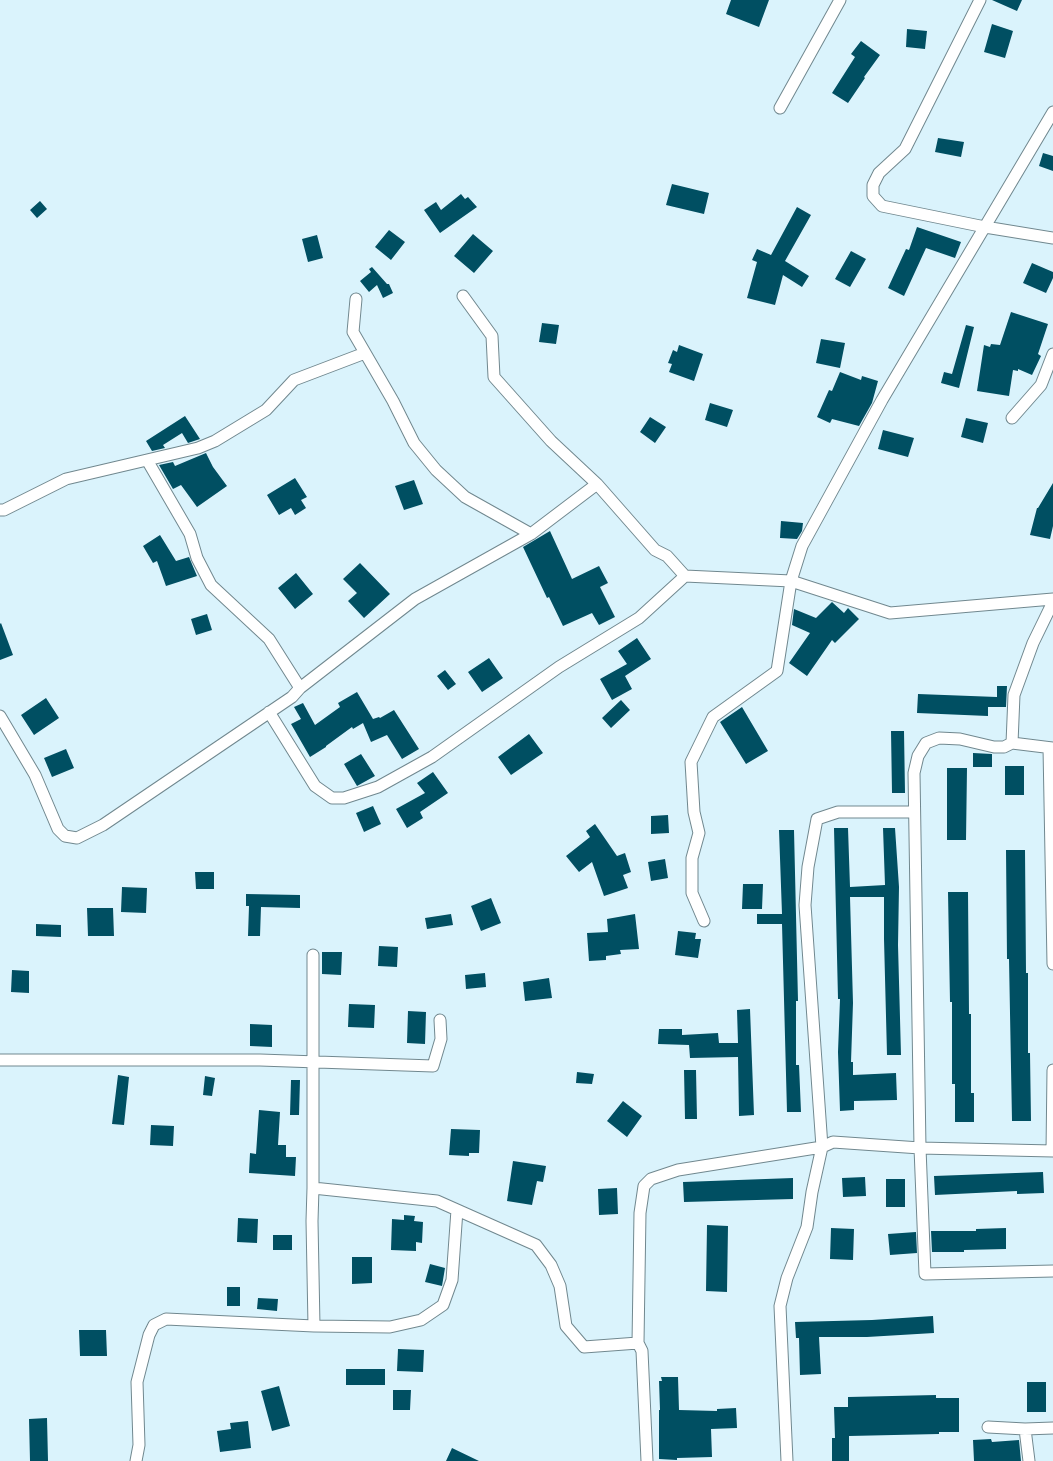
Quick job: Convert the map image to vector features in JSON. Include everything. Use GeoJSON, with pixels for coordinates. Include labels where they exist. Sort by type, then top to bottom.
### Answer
{"type":"FeatureCollection","features":[{"type":"Feature","properties":{"kind":"street"},"geometry":{"type":"LineString","coordinates":[[780,108],[840,0]]}},
{"type":"Feature","properties":{"kind":"street"},"geometry":{"type":"LineString","coordinates":[[980,0],[905,149],[879,174],[873,185],[873,196],[882,206],[985,227],[1053,238]]}},
{"type":"Feature","properties":{"kind":"street"},"geometry":{"type":"LineString","coordinates":[[704,921],[692,892],[692,858],[699,833],[694,812],[691,762],[713,717],[777,671],[791,581],[802,546],[929,319],[1053,112]]}},
{"type":"Feature","properties":{"kind":"street"},"geometry":{"type":"LineString","coordinates":[[463,296],[492,336],[494,376],[551,441],[596,484],[655,550],[667,556],[685,576]]}},
{"type":"Feature","properties":{"kind":"street"},"geometry":{"type":"LineString","coordinates":[[356,299],[353,332],[393,401],[414,443],[436,470],[465,497],[531,534]]}},
{"type":"Feature","properties":{"kind":"street"},"geometry":{"type":"LineString","coordinates":[[0,510],[4,510],[66,479],[198,448],[215,441],[266,410],[294,380],[365,353]]}},
{"type":"Feature","properties":{"kind":"street"},"geometry":{"type":"LineString","coordinates":[[1012,418],[1041,385],[1053,354]]}},
{"type":"Feature","properties":{"kind":"street"},"geometry":{"type":"LineString","coordinates":[[147,460],[190,534],[197,558],[211,585],[268,639],[300,688]]}},
{"type":"Feature","properties":{"kind":"street"},"geometry":{"type":"LineString","coordinates":[[0,716],[35,775],[58,829],[65,836],[77,838],[103,826],[292,697],[300,688],[415,599],[531,534],[596,484]]}},
{"type":"Feature","properties":{"kind":"street"},"geometry":{"type":"LineString","coordinates":[[269,712],[314,786],[332,798],[344,798],[378,787],[432,756],[559,667],[639,618],[685,576],[791,581],[890,613],[1053,600]]}},
{"type":"Feature","properties":{"kind":"street"},"geometry":{"type":"LineString","coordinates":[[1012,743],[1014,695],[1032,643],[1053,600]]}},
{"type":"Feature","properties":{"kind":"street"},"geometry":{"type":"LineString","coordinates":[[1053,964],[1051,748],[1012,743],[1004,747],[994,747],[960,739],[940,738],[926,743],[918,756],[914,773],[920,1148],[926,1274],[1053,1271]]}},
{"type":"Feature","properties":{"kind":"street"},"geometry":{"type":"LineString","coordinates":[[787,1461],[780,1306],[787,1278],[807,1227],[812,1192],[822,1147],[805,904],[808,867],[817,819],[838,812],[914,812]]}},
{"type":"Feature","properties":{"kind":"street"},"geometry":{"type":"LineString","coordinates":[[313,955],[314,1326]]}},
{"type":"Feature","properties":{"kind":"street"},"geometry":{"type":"LineString","coordinates":[[0,1060],[314,1061],[433,1066],[441,1040],[440,1020]]}},
{"type":"Feature","properties":{"kind":"street"},"geometry":{"type":"LineString","coordinates":[[647,1461],[642,1351],[638,1343],[640,1213],[644,1186],[651,1179],[678,1170],[822,1147],[833,1142],[920,1148],[1052,1151],[1053,1070]]}},
{"type":"Feature","properties":{"kind":"street"},"geometry":{"type":"LineString","coordinates":[[313,1188],[437,1201],[536,1245],[551,1266],[560,1286],[566,1326],[584,1346],[638,1343]]}},
{"type":"Feature","properties":{"kind":"street"},"geometry":{"type":"LineString","coordinates":[[136,1461],[139,1445],[137,1382],[148,1335],[154,1325],[166,1318],[314,1326],[390,1327],[421,1320],[443,1305],[452,1280],[457,1210]]}},
{"type":"Feature","properties":{"kind":"street"},"geometry":{"type":"LineString","coordinates":[[988,1427],[1053,1428]]}},
{"type":"Feature","properties":{"kind":"street"},"geometry":{"type":"LineString","coordinates":[[1025,1429],[1029,1461]]}},
{"type":"Feature","properties":{"kind":"building"},"geometry":{"type":"Polygon","coordinates":[[[731,0],[769,0],[759,27],[726,14],[731,0]]]}},
{"type":"Feature","properties":{"kind":"building"},"geometry":{"type":"Polygon","coordinates":[[[992,0],[1022,0],[1017,11],[992,0]]]}},
{"type":"Feature","properties":{"kind":"building"},"geometry":{"type":"Polygon","coordinates":[[[992,24],[1013,31],[1005,58],[984,52],[992,24]]]}},
{"type":"Feature","properties":{"kind":"building"},"geometry":{"type":"Polygon","coordinates":[[[907,29],[927,31],[925,49],[906,47],[907,29]]]}},
{"type":"Feature","properties":{"kind":"building"},"geometry":{"type":"Polygon","coordinates":[[[861,41],[880,55],[848,103],[832,93],[855,57],[851,54],[861,41]]]}},
{"type":"Feature","properties":{"kind":"building"},"geometry":{"type":"Polygon","coordinates":[[[938,138],[964,142],[961,157],[935,152],[938,138]]]}},
{"type":"Feature","properties":{"kind":"building"},"geometry":{"type":"Polygon","coordinates":[[[1043,153],[1053,156],[1053,171],[1039,166],[1043,153]]]}},
{"type":"Feature","properties":{"kind":"building"},"geometry":{"type":"Polygon","coordinates":[[[672,184],[709,193],[704,214],[666,205],[672,184]]]}},
{"type":"Feature","properties":{"kind":"building"},"geometry":{"type":"Polygon","coordinates":[[[461,194],[465,199],[468,197],[477,207],[440,233],[424,210],[436,202],[441,210],[461,194]]]}},
{"type":"Feature","properties":{"kind":"building"},"geometry":{"type":"Polygon","coordinates":[[[40,201],[47,209],[37,218],[30,210],[40,201]]]}},
{"type":"Feature","properties":{"kind":"building"},"geometry":{"type":"Polygon","coordinates":[[[797,207],[811,215],[785,261],[809,276],[802,287],[783,275],[775,305],[747,298],[757,262],[752,260],[757,249],[771,255],[797,207]]]}},
{"type":"Feature","properties":{"kind":"building"},"geometry":{"type":"Polygon","coordinates":[[[917,227],[961,242],[955,258],[926,248],[904,296],[888,288],[906,249],[909,250],[917,227]]]}},
{"type":"Feature","properties":{"kind":"building"},"geometry":{"type":"Polygon","coordinates":[[[389,230],[405,242],[391,260],[375,247],[389,230]]]}},
{"type":"Feature","properties":{"kind":"building"},"geometry":{"type":"Polygon","coordinates":[[[473,234],[493,251],[474,273],[454,256],[473,234]]]}},
{"type":"Feature","properties":{"kind":"building"},"geometry":{"type":"Polygon","coordinates":[[[317,235],[323,258],[308,262],[302,239],[317,235]]]}},
{"type":"Feature","properties":{"kind":"building"},"geometry":{"type":"Polygon","coordinates":[[[851,251],[866,259],[850,287],[835,279],[851,251]]]}},
{"type":"Feature","properties":{"kind":"building"},"geometry":{"type":"Polygon","coordinates":[[[1032,263],[1053,272],[1053,278],[1046,293],[1023,283],[1032,263]]]}},
{"type":"Feature","properties":{"kind":"building"},"geometry":{"type":"Polygon","coordinates":[[[372,267],[389,284],[393,293],[383,298],[377,285],[369,292],[360,281],[371,272],[369,269],[372,267]]]}},
{"type":"Feature","properties":{"kind":"building"},"geometry":{"type":"Polygon","coordinates":[[[1011,312],[1048,324],[1038,354],[1041,356],[1032,375],[1018,369],[1018,371],[1013,370],[1009,396],[977,391],[984,345],[990,347],[991,344],[1000,345],[1011,312]]]}},
{"type":"Feature","properties":{"kind":"building"},"geometry":{"type":"Polygon","coordinates":[[[542,323],[559,325],[556,344],[539,342],[542,323]]]}},
{"type":"Feature","properties":{"kind":"building"},"geometry":{"type":"Polygon","coordinates":[[[966,325],[974,327],[959,388],[941,383],[944,372],[952,374],[966,325]]]}},
{"type":"Feature","properties":{"kind":"building"},"geometry":{"type":"Polygon","coordinates":[[[821,339],[845,343],[840,368],[816,363],[821,339]]]}},
{"type":"Feature","properties":{"kind":"building"},"geometry":{"type":"Polygon","coordinates":[[[679,345],[703,354],[694,381],[669,372],[672,364],[668,363],[673,350],[677,352],[679,345]]]}},
{"type":"Feature","properties":{"kind":"building"},"geometry":{"type":"Polygon","coordinates":[[[840,372],[861,380],[862,376],[878,381],[872,403],[859,426],[832,419],[830,423],[817,417],[829,390],[832,391],[840,372]]]}},
{"type":"Feature","properties":{"kind":"building"},"geometry":{"type":"Polygon","coordinates":[[[710,403],[733,410],[727,427],[705,420],[710,403]]]}},
{"type":"Feature","properties":{"kind":"building"},"geometry":{"type":"Polygon","coordinates":[[[185,416],[200,439],[188,443],[182,433],[163,445],[165,448],[152,451],[146,441],[185,416]]]}},
{"type":"Feature","properties":{"kind":"building"},"geometry":{"type":"Polygon","coordinates":[[[650,417],[666,427],[655,443],[640,432],[650,417]]]}},
{"type":"Feature","properties":{"kind":"building"},"geometry":{"type":"Polygon","coordinates":[[[966,418],[988,423],[983,443],[961,437],[966,418]]]}},
{"type":"Feature","properties":{"kind":"building"},"geometry":{"type":"Polygon","coordinates":[[[883,430],[914,438],[908,457],[878,449],[883,430]]]}},
{"type":"Feature","properties":{"kind":"building"},"geometry":{"type":"Polygon","coordinates":[[[206,453],[213,467],[227,486],[197,507],[181,485],[173,489],[159,465],[173,462],[175,466],[206,453]]]}},
{"type":"Feature","properties":{"kind":"building"},"geometry":{"type":"Polygon","coordinates":[[[295,478],[307,497],[301,500],[306,508],[295,515],[291,508],[279,515],[267,495],[295,478]]]}},
{"type":"Feature","properties":{"kind":"building"},"geometry":{"type":"Polygon","coordinates":[[[414,480],[423,504],[404,510],[395,486],[414,480]]]}},
{"type":"Feature","properties":{"kind":"building"},"geometry":{"type":"Polygon","coordinates":[[[1053,483],[1053,526],[1050,539],[1030,535],[1037,508],[1053,483]]]}},
{"type":"Feature","properties":{"kind":"building"},"geometry":{"type":"Polygon","coordinates":[[[781,521],[803,523],[802,531],[797,539],[780,538],[781,521]]]}},
{"type":"Feature","properties":{"kind":"building"},"geometry":{"type":"Polygon","coordinates":[[[550,531],[572,579],[599,566],[608,583],[600,587],[615,617],[599,625],[592,613],[563,626],[549,597],[547,598],[523,547],[550,531]]]}},
{"type":"Feature","properties":{"kind":"building"},"geometry":{"type":"Polygon","coordinates":[[[160,535],[176,561],[189,557],[197,576],[166,586],[157,561],[153,563],[143,546],[160,535]]]}},
{"type":"Feature","properties":{"kind":"building"},"geometry":{"type":"Polygon","coordinates":[[[360,563],[390,594],[364,618],[348,601],[357,593],[343,579],[360,563]]]}},
{"type":"Feature","properties":{"kind":"building"},"geometry":{"type":"Polygon","coordinates":[[[296,573],[313,594],[295,609],[278,588],[296,573]]]}},
{"type":"Feature","properties":{"kind":"building"},"geometry":{"type":"Polygon","coordinates":[[[832,602],[844,613],[848,608],[859,619],[835,643],[832,640],[807,676],[789,663],[810,633],[792,625],[794,609],[816,618],[832,602]]]}},
{"type":"Feature","properties":{"kind":"building"},"geometry":{"type":"Polygon","coordinates":[[[207,614],[212,630],[196,635],[191,619],[207,614]]]}},
{"type":"Feature","properties":{"kind":"building"},"geometry":{"type":"Polygon","coordinates":[[[0,624],[13,655],[0,660],[0,624]]]}},
{"type":"Feature","properties":{"kind":"building"},"geometry":{"type":"Polygon","coordinates":[[[637,638],[651,659],[625,676],[632,689],[612,700],[600,679],[627,664],[618,651],[637,638]]]}},
{"type":"Feature","properties":{"kind":"building"},"geometry":{"type":"Polygon","coordinates":[[[489,658],[503,678],[482,692],[468,672],[489,658]]]}},
{"type":"Feature","properties":{"kind":"building"},"geometry":{"type":"Polygon","coordinates":[[[445,670],[456,684],[448,690],[437,676],[445,670]]]}},
{"type":"Feature","properties":{"kind":"building"},"geometry":{"type":"Polygon","coordinates":[[[997,686],[1007,686],[1006,707],[988,707],[988,716],[917,713],[918,694],[997,697],[997,686]]]}},
{"type":"Feature","properties":{"kind":"building"},"geometry":{"type":"Polygon","coordinates":[[[357,692],[373,719],[380,718],[394,710],[419,749],[402,759],[387,735],[371,742],[363,723],[353,729],[352,727],[310,757],[291,724],[301,719],[294,707],[303,703],[315,725],[340,707],[338,703],[357,692]]]}},
{"type":"Feature","properties":{"kind":"building"},"geometry":{"type":"Polygon","coordinates":[[[46,698],[59,718],[34,735],[21,715],[46,698]]]}},
{"type":"Feature","properties":{"kind":"building"},"geometry":{"type":"Polygon","coordinates":[[[621,700],[630,710],[611,728],[602,718],[621,700]]]}},
{"type":"Feature","properties":{"kind":"building"},"geometry":{"type":"Polygon","coordinates":[[[742,707],[768,751],[746,764],[720,722],[742,707]]]}},
{"type":"Feature","properties":{"kind":"building"},"geometry":{"type":"Polygon","coordinates":[[[891,731],[904,731],[905,793],[892,793],[891,731]]]}},
{"type":"Feature","properties":{"kind":"building"},"geometry":{"type":"Polygon","coordinates":[[[529,734],[543,753],[511,775],[498,757],[529,734]]]}},
{"type":"Feature","properties":{"kind":"building"},"geometry":{"type":"Polygon","coordinates":[[[66,749],[74,768],[52,777],[44,758],[66,749]]]}},
{"type":"Feature","properties":{"kind":"building"},"geometry":{"type":"Polygon","coordinates":[[[973,753],[992,754],[992,767],[973,767],[973,753]]]}},
{"type":"Feature","properties":{"kind":"building"},"geometry":{"type":"Polygon","coordinates":[[[361,754],[375,776],[357,786],[344,764],[361,754]]]}},
{"type":"Feature","properties":{"kind":"building"},"geometry":{"type":"Polygon","coordinates":[[[1005,766],[1024,766],[1024,795],[1005,795],[1005,766]]]}},
{"type":"Feature","properties":{"kind":"building"},"geometry":{"type":"Polygon","coordinates":[[[947,768],[967,768],[966,840],[947,840],[947,768]]]}},
{"type":"Feature","properties":{"kind":"building"},"geometry":{"type":"Polygon","coordinates":[[[433,772],[448,793],[420,812],[423,818],[407,828],[396,809],[425,793],[417,783],[433,772]]]}},
{"type":"Feature","properties":{"kind":"building"},"geometry":{"type":"Polygon","coordinates":[[[373,806],[381,824],[364,832],[356,813],[373,806]]]}},
{"type":"Feature","properties":{"kind":"building"},"geometry":{"type":"Polygon","coordinates":[[[668,815],[669,833],[651,834],[651,816],[668,815]]]}},
{"type":"Feature","properties":{"kind":"building"},"geometry":{"type":"Polygon","coordinates":[[[595,824],[617,856],[625,853],[631,872],[623,875],[628,888],[604,896],[592,862],[579,872],[566,856],[590,837],[586,831],[595,824]]]}},
{"type":"Feature","properties":{"kind":"building"},"geometry":{"type":"Polygon","coordinates":[[[834,828],[848,828],[850,887],[885,885],[883,828],[895,828],[899,887],[898,945],[901,1055],[887,1055],[884,897],[850,897],[853,1003],[851,1062],[853,1062],[853,1075],[896,1073],[897,1100],[854,1101],[854,1110],[840,1111],[838,1052],[840,999],[838,999],[834,828]]]}},
{"type":"Feature","properties":{"kind":"building"},"geometry":{"type":"Polygon","coordinates":[[[779,830],[794,830],[798,1001],[796,1001],[796,1065],[799,1065],[801,1112],[787,1112],[782,924],[757,924],[757,914],[782,914],[779,830]]]}},
{"type":"Feature","properties":{"kind":"building"},"geometry":{"type":"Polygon","coordinates":[[[1006,850],[1025,850],[1026,973],[1028,973],[1028,1053],[1030,1053],[1031,1121],[1012,1121],[1006,850]]]}},
{"type":"Feature","properties":{"kind":"building"},"geometry":{"type":"Polygon","coordinates":[[[665,859],[668,878],[651,881],[648,862],[665,859]]]}},
{"type":"Feature","properties":{"kind":"building"},"geometry":{"type":"Polygon","coordinates":[[[195,872],[214,872],[214,889],[196,889],[195,872]]]}},
{"type":"Feature","properties":{"kind":"building"},"geometry":{"type":"Polygon","coordinates":[[[743,884],[763,884],[762,909],[742,909],[743,884]]]}},
{"type":"Feature","properties":{"kind":"building"},"geometry":{"type":"Polygon","coordinates":[[[122,887],[147,888],[146,913],[121,912],[122,887]]]}},
{"type":"Feature","properties":{"kind":"building"},"geometry":{"type":"Polygon","coordinates":[[[948,892],[968,892],[971,1093],[974,1093],[974,1122],[955,1122],[955,1084],[952,1084],[952,1002],[950,1002],[948,892]]]}},
{"type":"Feature","properties":{"kind":"building"},"geometry":{"type":"Polygon","coordinates":[[[246,894],[300,895],[300,908],[261,907],[260,936],[248,936],[249,906],[246,906],[246,894]]]}},
{"type":"Feature","properties":{"kind":"building"},"geometry":{"type":"Polygon","coordinates":[[[491,898],[501,923],[481,931],[471,906],[491,898]]]}},
{"type":"Feature","properties":{"kind":"building"},"geometry":{"type":"Polygon","coordinates":[[[87,908],[113,908],[114,936],[88,936],[87,908]]]}},
{"type":"Feature","properties":{"kind":"building"},"geometry":{"type":"Polygon","coordinates":[[[451,914],[453,925],[427,929],[425,918],[451,914]]]}},
{"type":"Feature","properties":{"kind":"building"},"geometry":{"type":"Polygon","coordinates":[[[635,914],[639,949],[620,950],[621,954],[606,956],[606,960],[589,961],[587,933],[608,932],[607,919],[635,914]]]}},
{"type":"Feature","properties":{"kind":"building"},"geometry":{"type":"Polygon","coordinates":[[[36,924],[61,925],[61,937],[36,936],[36,924]]]}},
{"type":"Feature","properties":{"kind":"building"},"geometry":{"type":"Polygon","coordinates":[[[678,931],[696,933],[695,939],[701,939],[698,958],[675,955],[678,931]]]}},
{"type":"Feature","properties":{"kind":"building"},"geometry":{"type":"Polygon","coordinates":[[[379,946],[398,947],[397,967],[378,966],[379,946]]]}},
{"type":"Feature","properties":{"kind":"building"},"geometry":{"type":"Polygon","coordinates":[[[322,952],[342,952],[341,975],[322,974],[322,952]]]}},
{"type":"Feature","properties":{"kind":"building"},"geometry":{"type":"Polygon","coordinates":[[[12,970],[29,971],[29,993],[11,992],[12,970]]]}},
{"type":"Feature","properties":{"kind":"building"},"geometry":{"type":"Polygon","coordinates":[[[485,973],[486,987],[466,989],[465,975],[485,973]]]}},
{"type":"Feature","properties":{"kind":"building"},"geometry":{"type":"Polygon","coordinates":[[[549,978],[552,998],[525,1001],[523,982],[549,978]]]}},
{"type":"Feature","properties":{"kind":"building"},"geometry":{"type":"Polygon","coordinates":[[[349,1004],[375,1005],[374,1028],[348,1027],[349,1004]]]}},
{"type":"Feature","properties":{"kind":"building"},"geometry":{"type":"Polygon","coordinates":[[[750,1009],[754,1115],[739,1116],[738,1057],[690,1058],[689,1045],[658,1044],[659,1029],[682,1029],[682,1035],[718,1033],[719,1043],[738,1043],[737,1010],[750,1009]]]}},
{"type":"Feature","properties":{"kind":"building"},"geometry":{"type":"Polygon","coordinates":[[[408,1011],[426,1012],[425,1044],[407,1043],[408,1011]]]}},
{"type":"Feature","properties":{"kind":"building"},"geometry":{"type":"Polygon","coordinates":[[[250,1024],[272,1025],[272,1047],[250,1046],[250,1024]]]}},
{"type":"Feature","properties":{"kind":"building"},"geometry":{"type":"Polygon","coordinates":[[[684,1070],[696,1070],[697,1119],[685,1119],[684,1070]]]}},
{"type":"Feature","properties":{"kind":"building"},"geometry":{"type":"Polygon","coordinates":[[[577,1072],[594,1074],[592,1084],[576,1083],[577,1072]]]}},
{"type":"Feature","properties":{"kind":"building"},"geometry":{"type":"Polygon","coordinates":[[[118,1075],[129,1077],[124,1125],[112,1124],[118,1075]]]}},
{"type":"Feature","properties":{"kind":"building"},"geometry":{"type":"Polygon","coordinates":[[[205,1076],[215,1078],[212,1096],[203,1095],[205,1076]]]}},
{"type":"Feature","properties":{"kind":"building"},"geometry":{"type":"Polygon","coordinates":[[[291,1080],[300,1080],[299,1115],[290,1115],[291,1080]]]}},
{"type":"Feature","properties":{"kind":"building"},"geometry":{"type":"Polygon","coordinates":[[[623,1101],[642,1116],[627,1137],[607,1121],[623,1101]]]}},
{"type":"Feature","properties":{"kind":"building"},"geometry":{"type":"Polygon","coordinates":[[[259,1110],[280,1112],[278,1145],[286,1145],[286,1157],[296,1157],[295,1176],[249,1173],[250,1153],[256,1154],[259,1110]]]}},
{"type":"Feature","properties":{"kind":"building"},"geometry":{"type":"Polygon","coordinates":[[[151,1125],[174,1126],[173,1146],[150,1145],[151,1125]]]}},
{"type":"Feature","properties":{"kind":"building"},"geometry":{"type":"Polygon","coordinates":[[[451,1129],[480,1130],[479,1153],[469,1153],[469,1156],[449,1155],[451,1129]]]}},
{"type":"Feature","properties":{"kind":"building"},"geometry":{"type":"Polygon","coordinates":[[[513,1161],[546,1166],[543,1182],[537,1181],[532,1205],[507,1201],[513,1161]]]}},
{"type":"Feature","properties":{"kind":"building"},"geometry":{"type":"Polygon","coordinates":[[[1043,1172],[1044,1193],[1017,1194],[1017,1191],[935,1195],[934,1176],[1043,1172]]]}},
{"type":"Feature","properties":{"kind":"building"},"geometry":{"type":"Polygon","coordinates":[[[865,1177],[866,1196],[843,1197],[842,1178],[865,1177]]]}},
{"type":"Feature","properties":{"kind":"building"},"geometry":{"type":"Polygon","coordinates":[[[793,1178],[793,1199],[684,1202],[683,1182],[793,1178]]]}},
{"type":"Feature","properties":{"kind":"building"},"geometry":{"type":"Polygon","coordinates":[[[886,1179],[905,1179],[905,1207],[886,1207],[886,1179]]]}},
{"type":"Feature","properties":{"kind":"building"},"geometry":{"type":"Polygon","coordinates":[[[617,1188],[618,1214],[599,1215],[598,1189],[617,1188]]]}},
{"type":"Feature","properties":{"kind":"building"},"geometry":{"type":"Polygon","coordinates":[[[404,1215],[415,1216],[414,1221],[423,1222],[422,1243],[416,1242],[416,1251],[391,1250],[392,1219],[404,1220],[404,1215]]]}},
{"type":"Feature","properties":{"kind":"building"},"geometry":{"type":"Polygon","coordinates":[[[238,1218],[258,1219],[257,1243],[237,1242],[238,1218]]]}},
{"type":"Feature","properties":{"kind":"building"},"geometry":{"type":"Polygon","coordinates":[[[707,1225],[728,1226],[727,1292],[706,1291],[707,1225]]]}},
{"type":"Feature","properties":{"kind":"building"},"geometry":{"type":"Polygon","coordinates":[[[831,1228],[854,1229],[853,1260],[830,1259],[831,1228]]]}},
{"type":"Feature","properties":{"kind":"building"},"geometry":{"type":"Polygon","coordinates":[[[1006,1228],[1006,1249],[932,1252],[931,1231],[976,1231],[976,1229],[1006,1228]]]}},
{"type":"Feature","properties":{"kind":"building"},"geometry":{"type":"Polygon","coordinates":[[[916,1232],[917,1253],[890,1255],[888,1234],[916,1232]]]}},
{"type":"Feature","properties":{"kind":"building"},"geometry":{"type":"Polygon","coordinates":[[[273,1235],[292,1235],[292,1250],[273,1250],[273,1235]]]}},
{"type":"Feature","properties":{"kind":"building"},"geometry":{"type":"Polygon","coordinates":[[[352,1257],[372,1257],[372,1283],[352,1284],[352,1257]]]}},
{"type":"Feature","properties":{"kind":"building"},"geometry":{"type":"Polygon","coordinates":[[[430,1264],[445,1268],[442,1286],[425,1282],[430,1264]]]}},
{"type":"Feature","properties":{"kind":"building"},"geometry":{"type":"Polygon","coordinates":[[[227,1287],[240,1287],[240,1306],[227,1306],[227,1287]]]}},
{"type":"Feature","properties":{"kind":"building"},"geometry":{"type":"Polygon","coordinates":[[[258,1298],[278,1299],[277,1311],[257,1309],[258,1298]]]}},
{"type":"Feature","properties":{"kind":"building"},"geometry":{"type":"Polygon","coordinates":[[[933,1316],[934,1333],[867,1337],[819,1337],[821,1374],[800,1375],[799,1338],[796,1338],[795,1322],[933,1316]]]}},
{"type":"Feature","properties":{"kind":"building"},"geometry":{"type":"Polygon","coordinates":[[[79,1330],[106,1330],[107,1356],[80,1356],[79,1330]]]}},
{"type":"Feature","properties":{"kind":"building"},"geometry":{"type":"Polygon","coordinates":[[[398,1349],[424,1350],[423,1372],[397,1371],[398,1349]]]}},
{"type":"Feature","properties":{"kind":"building"},"geometry":{"type":"Polygon","coordinates":[[[346,1369],[385,1369],[385,1385],[346,1385],[346,1369]]]}},
{"type":"Feature","properties":{"kind":"building"},"geometry":{"type":"Polygon","coordinates":[[[661,1377],[678,1377],[679,1410],[717,1411],[717,1409],[736,1408],[737,1428],[711,1429],[712,1457],[677,1458],[677,1460],[659,1459],[659,1381],[662,1381],[661,1377]]]}},
{"type":"Feature","properties":{"kind":"building"},"geometry":{"type":"Polygon","coordinates":[[[1027,1382],[1046,1382],[1046,1412],[1027,1412],[1027,1382]]]}},
{"type":"Feature","properties":{"kind":"building"},"geometry":{"type":"Polygon","coordinates":[[[279,1386],[290,1426],[272,1431],[261,1391],[279,1386]]]}},
{"type":"Feature","properties":{"kind":"building"},"geometry":{"type":"Polygon","coordinates":[[[393,1390],[411,1390],[410,1410],[393,1410],[393,1390]]]}},
{"type":"Feature","properties":{"kind":"building"},"geometry":{"type":"Polygon","coordinates":[[[936,1395],[936,1398],[959,1398],[959,1432],[849,1436],[849,1461],[832,1461],[832,1438],[835,1438],[834,1407],[848,1407],[848,1397],[936,1395]]]}},
{"type":"Feature","properties":{"kind":"building"},"geometry":{"type":"Polygon","coordinates":[[[47,1418],[48,1461],[30,1461],[29,1419],[47,1418]]]}},
{"type":"Feature","properties":{"kind":"building"},"geometry":{"type":"Polygon","coordinates":[[[248,1421],[251,1448],[220,1452],[217,1431],[231,1429],[230,1423],[248,1421]]]}},
{"type":"Feature","properties":{"kind":"building"},"geometry":{"type":"Polygon","coordinates":[[[991,1439],[992,1442],[1019,1440],[1021,1461],[974,1461],[973,1440],[991,1439]]]}},
{"type":"Feature","properties":{"kind":"building"},"geometry":{"type":"Polygon","coordinates":[[[452,1448],[479,1461],[446,1461],[452,1448]]]}}]}
